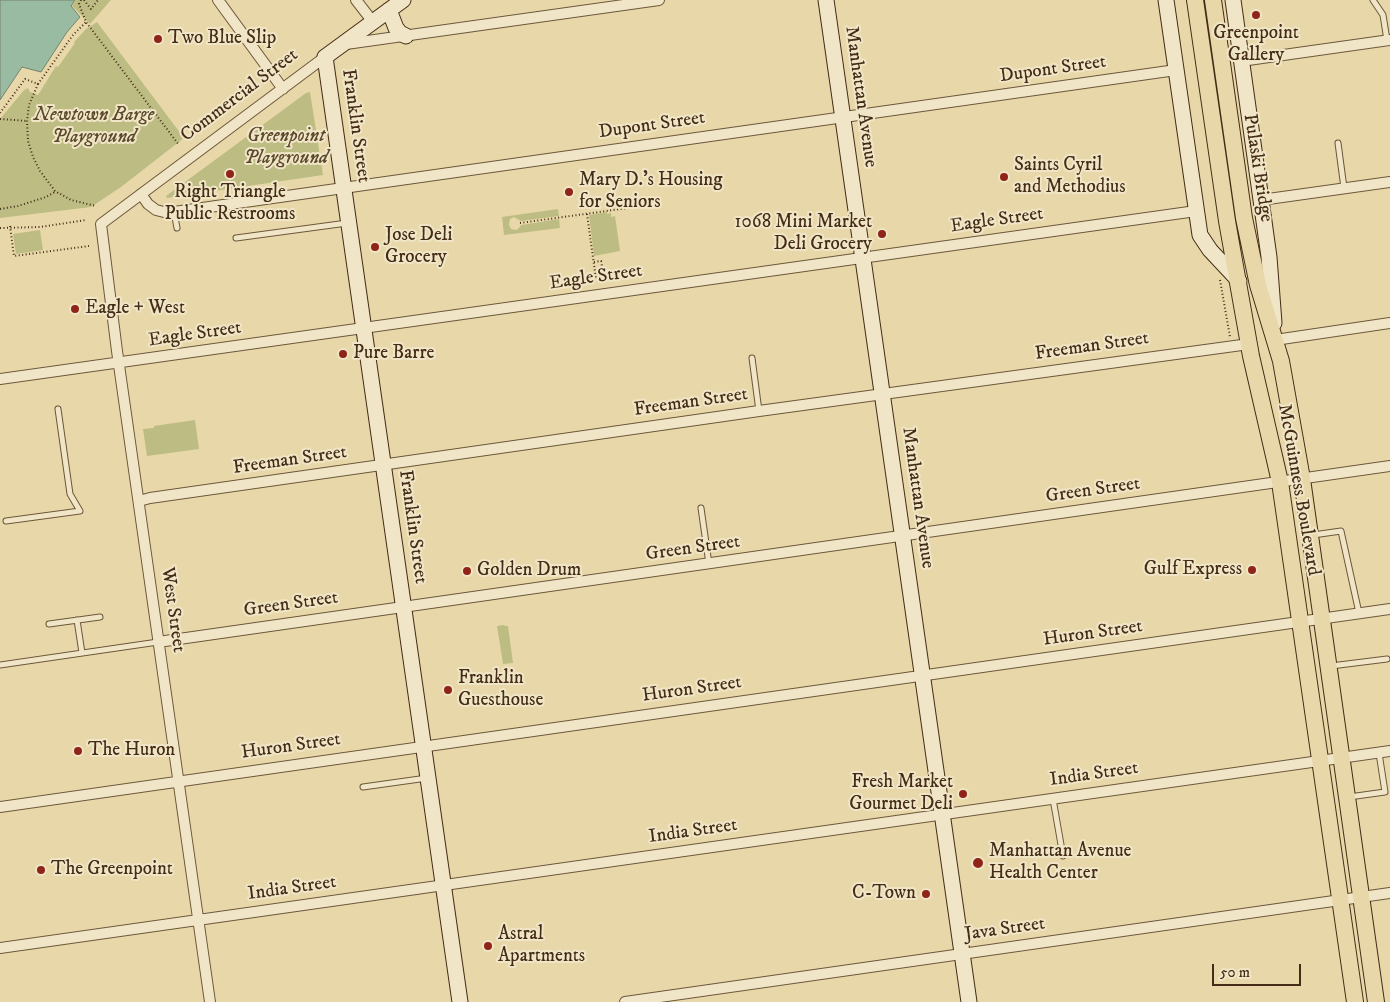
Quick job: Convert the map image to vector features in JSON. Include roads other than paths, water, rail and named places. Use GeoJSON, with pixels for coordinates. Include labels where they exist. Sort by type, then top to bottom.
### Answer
{"type":"FeatureCollection","features":[{"type":"Feature","properties":{"kind":"main road","name":"Pulaski Bridge"},"geometry":{"type":"LineString","coordinates":[[1194,0],[1227,221],[1239,281]]}},
{"type":"Feature","properties":{"kind":"main road","name":"Pulaski Bridge"},"geometry":{"type":"LineString","coordinates":[[1212,0],[1244,218],[1258,285],[1275,340]]}},
{"type":"Feature","properties":{"kind":"main road","name":"McGuinness Boulevard"},"geometry":{"type":"LineString","coordinates":[[1239,281],[1249,344],[1280,482],[1355,1002]]}},
{"type":"Feature","properties":{"kind":"main road","name":"McGuinness Boulevard"},"geometry":{"type":"LineString","coordinates":[[1275,340],[1281,361],[1302,479],[1376,1002]]}},
{"type":"Feature","properties":{"kind":"street"},"geometry":{"type":"LineString","coordinates":[[218,0],[283,88]]}},
{"type":"Feature","properties":{"kind":"street"},"geometry":{"type":"LineString","coordinates":[[356,0],[373,22]]}},
{"type":"Feature","properties":{"kind":"street","name":"Commercial Street"},"geometry":{"type":"LineString","coordinates":[[101,224],[402,0]]}},
{"type":"Feature","properties":{"kind":"street"},"geometry":{"type":"LineString","coordinates":[[342,45],[659,0]]}},
{"type":"Feature","properties":{"kind":"street","name":"Manhattan Avenue"},"geometry":{"type":"LineString","coordinates":[[826,0],[969,1002]]}},
{"type":"Feature","properties":{"kind":"street"},"geometry":{"type":"LineString","coordinates":[[1166,0],[1200,235],[1203,241],[1239,281]]}},
{"type":"Feature","properties":{"kind":"street","name":"McGuinness Boulevard"},"geometry":{"type":"LineString","coordinates":[[1233,0],[1270,269],[1275,340]]}},
{"type":"Feature","properties":{"kind":"street"},"geometry":{"type":"LineString","coordinates":[[389,10],[396,28],[406,36]]}},
{"type":"Feature","properties":{"kind":"street"},"geometry":{"type":"LineString","coordinates":[[1242,61],[1388,40]]}},
{"type":"Feature","properties":{"kind":"street","name":"Franklin Street"},"geometry":{"type":"LineString","coordinates":[[325,57],[460,1002]]}},
{"type":"Feature","properties":{"kind":"street","name":"Dupont Street"},"geometry":{"type":"LineString","coordinates":[[141,194],[148,204],[156,210],[174,212],[1176,70]]}},
{"type":"Feature","properties":{"kind":"street"},"geometry":{"type":"LineString","coordinates":[[1261,200],[1390,182]]}},
{"type":"Feature","properties":{"kind":"street","name":"Eagle Street"},"geometry":{"type":"LineString","coordinates":[[0,380],[1196,210]]}},
{"type":"Feature","properties":{"kind":"street","name":"West Street"},"geometry":{"type":"LineString","coordinates":[[101,224],[158,642],[210,1002]]}},
{"type":"Feature","properties":{"kind":"street"},"geometry":{"type":"LineString","coordinates":[[1275,340],[1390,323]]}},
{"type":"Feature","properties":{"kind":"street","name":"Freeman Street"},"geometry":{"type":"LineString","coordinates":[[139,501],[759,411],[1249,344]]}},
{"type":"Feature","properties":{"kind":"street","name":"Green Street"},"geometry":{"type":"LineString","coordinates":[[158,642],[1390,466]]}},
{"type":"Feature","properties":{"kind":"street","name":"Huron Street"},"geometry":{"type":"LineString","coordinates":[[0,807],[1390,609]]}},
{"type":"Feature","properties":{"kind":"street","name":"India Street"},"geometry":{"type":"LineString","coordinates":[[0,948],[1385,751]]}},
{"type":"Feature","properties":{"kind":"street","name":"Java Street"},"geometry":{"type":"LineString","coordinates":[[625,1002],[1390,893]]}},
{"type":"Feature","properties":{"kind":"lane"},"geometry":{"type":"LineString","coordinates":[[1373,0],[1382,14],[1388,40]]}},
{"type":"Feature","properties":{"kind":"lane"},"geometry":{"type":"LineString","coordinates":[[1338,143],[1344,189]]}},
{"type":"Feature","properties":{"kind":"lane"},"geometry":{"type":"LineString","coordinates":[[174,212],[177,228]]}},
{"type":"Feature","properties":{"kind":"lane"},"geometry":{"type":"LineString","coordinates":[[236,238],[349,223]]}},
{"type":"Feature","properties":{"kind":"lane"},"geometry":{"type":"LineString","coordinates":[[752,358],[759,411]]}},
{"type":"Feature","properties":{"kind":"lane"},"geometry":{"type":"LineString","coordinates":[[6,521],[80,511],[70,494],[58,409]]}},
{"type":"Feature","properties":{"kind":"lane"},"geometry":{"type":"LineString","coordinates":[[701,508],[709,564]]}},
{"type":"Feature","properties":{"kind":"lane"},"geometry":{"type":"LineString","coordinates":[[1310,536],[1341,531],[1360,613]]}},
{"type":"Feature","properties":{"kind":"lane"},"geometry":{"type":"LineString","coordinates":[[49,624],[100,617]]}},
{"type":"Feature","properties":{"kind":"lane"},"geometry":{"type":"LineString","coordinates":[[77,620],[82,653]]}},
{"type":"Feature","properties":{"kind":"lane","name":"Green Street"},"geometry":{"type":"LineString","coordinates":[[0,665],[158,642]]}},
{"type":"Feature","properties":{"kind":"lane"},"geometry":{"type":"LineString","coordinates":[[1328,666],[1388,659]]}},
{"type":"Feature","properties":{"kind":"lane"},"geometry":{"type":"LineString","coordinates":[[1347,798],[1385,792],[1385,751]]}},
{"type":"Feature","properties":{"kind":"lane"},"geometry":{"type":"LineString","coordinates":[[363,787],[427,778]]}},
{"type":"Feature","properties":{"kind":"lane"},"geometry":{"type":"LineString","coordinates":[[1053,799],[1063,856]]}},
{"type":"Feature","properties":{"kind":"place","name":"Greenpoint Gallery"},"geometry":{"type":"Point","coordinates":[1256,15]}},
{"type":"Feature","properties":{"kind":"place","name":"Two Blue Slip"},"geometry":{"type":"Point","coordinates":[158,39]}},
{"type":"Feature","properties":{"kind":"place","name":"Right Triangle Public Restrooms"},"geometry":{"type":"Point","coordinates":[230,174]}},
{"type":"Feature","properties":{"kind":"place","name":"Saints Cyril and Methodius"},"geometry":{"type":"Point","coordinates":[1004,177]}},
{"type":"Feature","properties":{"kind":"place","name":"Mary D.'s Housing for Seniors"},"geometry":{"type":"Point","coordinates":[569,192]}},
{"type":"Feature","properties":{"kind":"place","name":"1068 Mini Market Deli Grocery"},"geometry":{"type":"Point","coordinates":[882,234]}},
{"type":"Feature","properties":{"kind":"place","name":"Jose Deli Grocery"},"geometry":{"type":"Point","coordinates":[375,247]}},
{"type":"Feature","properties":{"kind":"place","name":"Eagle + West"},"geometry":{"type":"Point","coordinates":[75,309]}},
{"type":"Feature","properties":{"kind":"place","name":"Pure Barre"},"geometry":{"type":"Point","coordinates":[343,354]}},
{"type":"Feature","properties":{"kind":"place","name":"Gulf Express"},"geometry":{"type":"Point","coordinates":[1252,570]}},
{"type":"Feature","properties":{"kind":"place","name":"Golden Drum"},"geometry":{"type":"Point","coordinates":[467,571]}},
{"type":"Feature","properties":{"kind":"place","name":"Franklin Guesthouse"},"geometry":{"type":"Point","coordinates":[448,690]}},
{"type":"Feature","properties":{"kind":"place","name":"The Huron"},"geometry":{"type":"Point","coordinates":[78,751]}},
{"type":"Feature","properties":{"kind":"place","name":"Fresh Market Gourmet Deli"},"geometry":{"type":"Point","coordinates":[963,794]}},
{"type":"Feature","properties":{"kind":"place","name":"Manhattan Avenue Health Center"},"geometry":{"type":"Point","coordinates":[978,863]}},
{"type":"Feature","properties":{"kind":"place","name":"The Greenpoint"},"geometry":{"type":"Point","coordinates":[41,870]}},
{"type":"Feature","properties":{"kind":"place","name":"C-Town"},"geometry":{"type":"Point","coordinates":[926,894]}},
{"type":"Feature","properties":{"kind":"place","name":"Astral Apartments"},"geometry":{"type":"Point","coordinates":[488,946]}},
{"type":"Feature","properties":{"kind":"park label","name":"Newtown Barge Playground"},"geometry":{"type":"Point","coordinates":[94,127]}},
{"type":"Feature","properties":{"kind":"park label","name":"Greenpoint Playground"},"geometry":{"type":"Point","coordinates":[286,148]}}]}
